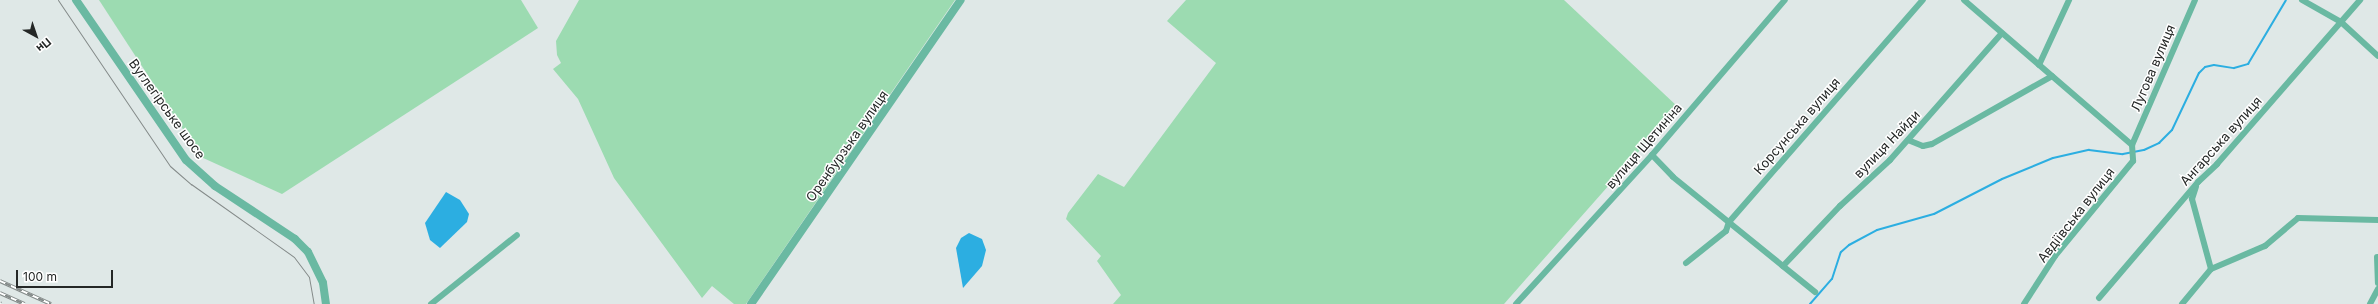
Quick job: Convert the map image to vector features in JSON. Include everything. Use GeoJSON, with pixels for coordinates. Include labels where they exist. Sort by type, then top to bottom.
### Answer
{"type":"FeatureCollection","features":[{"type":"Feature","properties":{"kind":"street","name":"Вуглегірське шосе"},"geometry":{"type":"LineString","coordinates":[[76,0],[186,160],[215,186],[295,239],[308,252],[323,283],[326,304]]}},
{"type":"Feature","properties":{"kind":"street","name":"Оренбурзька вулиця"},"geometry":{"type":"LineString","coordinates":[[751,304],[962,0]]}},
{"type":"Feature","properties":{"kind":"street","name":"вулиця Щетиніна"},"geometry":{"type":"LineString","coordinates":[[1516,304],[1652,155],[1785,0]]}},
{"type":"Feature","properties":{"kind":"street","name":"Корсунська вулиця"},"geometry":{"type":"LineString","coordinates":[[1686,263],[1706,245],[1720,237],[1726,231],[1729,222],[1923,0]]}},
{"type":"Feature","properties":{"kind":"street"},"geometry":{"type":"LineString","coordinates":[[1964,0],[2132,145]]}},
{"type":"Feature","properties":{"kind":"street"},"geometry":{"type":"LineString","coordinates":[[2039,65],[2069,0]]}},
{"type":"Feature","properties":{"kind":"street","name":"Лугова вулиця"},"geometry":{"type":"LineString","coordinates":[[2132,145],[2195,0]]}},
{"type":"Feature","properties":{"kind":"street"},"geometry":{"type":"LineString","coordinates":[[2302,0],[2341,22],[2378,56]]}},
{"type":"Feature","properties":{"kind":"street","name":"Ангарська вулиця"},"geometry":{"type":"LineString","coordinates":[[2099,298],[2198,182],[2217,164],[2360,0]]}},
{"type":"Feature","properties":{"kind":"street","name":"вулиця Найди"},"geometry":{"type":"LineString","coordinates":[[1783,266],[1908,140],[2002,33]]}},
{"type":"Feature","properties":{"kind":"street"},"geometry":{"type":"LineString","coordinates":[[1908,140],[1922,146],[1932,144],[2052,76]]}},
{"type":"Feature","properties":{"kind":"street","name":"Авдіївська вулиця"},"geometry":{"type":"LineString","coordinates":[[2024,304],[2055,256],[2133,161],[2132,145]]}},
{"type":"Feature","properties":{"kind":"street"},"geometry":{"type":"LineString","coordinates":[[1652,155],[1673,177],[1815,292]]}},
{"type":"Feature","properties":{"kind":"street"},"geometry":{"type":"LineString","coordinates":[[2198,182],[2192,199],[2211,270]]}},
{"type":"Feature","properties":{"kind":"street"},"geometry":{"type":"LineString","coordinates":[[2182,304],[2211,270],[2265,246],[2298,218],[2337,221],[2378,220]]}},
{"type":"Feature","properties":{"kind":"street"},"geometry":{"type":"LineString","coordinates":[[430,304],[518,235]]}},
{"type":"Feature","properties":{"kind":"street"},"geometry":{"type":"LineString","coordinates":[[2377,257],[2378,283]]}},
{"type":"Feature","properties":{"kind":"street"},"geometry":{"type":"LineString","coordinates":[[2370,304],[2378,289]]}},
{"type":"Feature","properties":{"kind":"green space"},"geometry":{"type":"Polygon","coordinates":[[[99,0],[521,0],[538,28],[282,194],[201,157],[99,0]]]}},
{"type":"Feature","properties":{"kind":"green space"},"geometry":{"type":"Polygon","coordinates":[[[579,0],[955,0],[746,304],[734,304],[712,286],[702,298],[614,178],[578,99],[553,69],[561,63],[557,55],[556,41],[579,0]]]}},
{"type":"Feature","properties":{"kind":"green space"},"geometry":{"type":"Polygon","coordinates":[[[1186,0],[1564,0],[1678,107],[1504,304],[1113,304],[1121,295],[1097,261],[1101,256],[1066,219],[1068,213],[1098,174],[1124,187],[1216,63],[1167,21],[1186,0]]]}},
{"type":"Feature","properties":{"kind":"water"},"geometry":{"type":"Polygon","coordinates":[[[446,192],[460,200],[469,214],[467,222],[440,248],[430,240],[425,223],[446,192]]]}},
{"type":"Feature","properties":{"kind":"water"},"geometry":{"type":"Polygon","coordinates":[[[969,233],[982,239],[986,250],[982,266],[963,288],[956,248],[961,238],[969,233]]]}},
{"type":"Feature","properties":{"kind":"waterway"},"geometry":{"type":"LineString","coordinates":[[1810,304],[1832,279],[1841,252],[1849,245],[1877,230],[1934,214],[2002,179],[2053,158],[2089,150],[2123,154],[2144,150],[2159,143],[2172,130],[2199,73],[2205,67],[2214,65],[2234,68],[2248,64],[2286,0]]}},
{"type":"Feature","properties":{"kind":"tram line"},"geometry":{"type":"LineString","coordinates":[[58,0],[170,166],[191,184],[294,257],[309,277],[314,304]]}},
{"type":"Feature","properties":{"kind":"railway"},"geometry":{"type":"LineString","coordinates":[[0,281],[51,304]]}},
{"type":"Feature","properties":{"kind":"railway"},"geometry":{"type":"LineString","coordinates":[[0,293],[25,304]]}}]}
